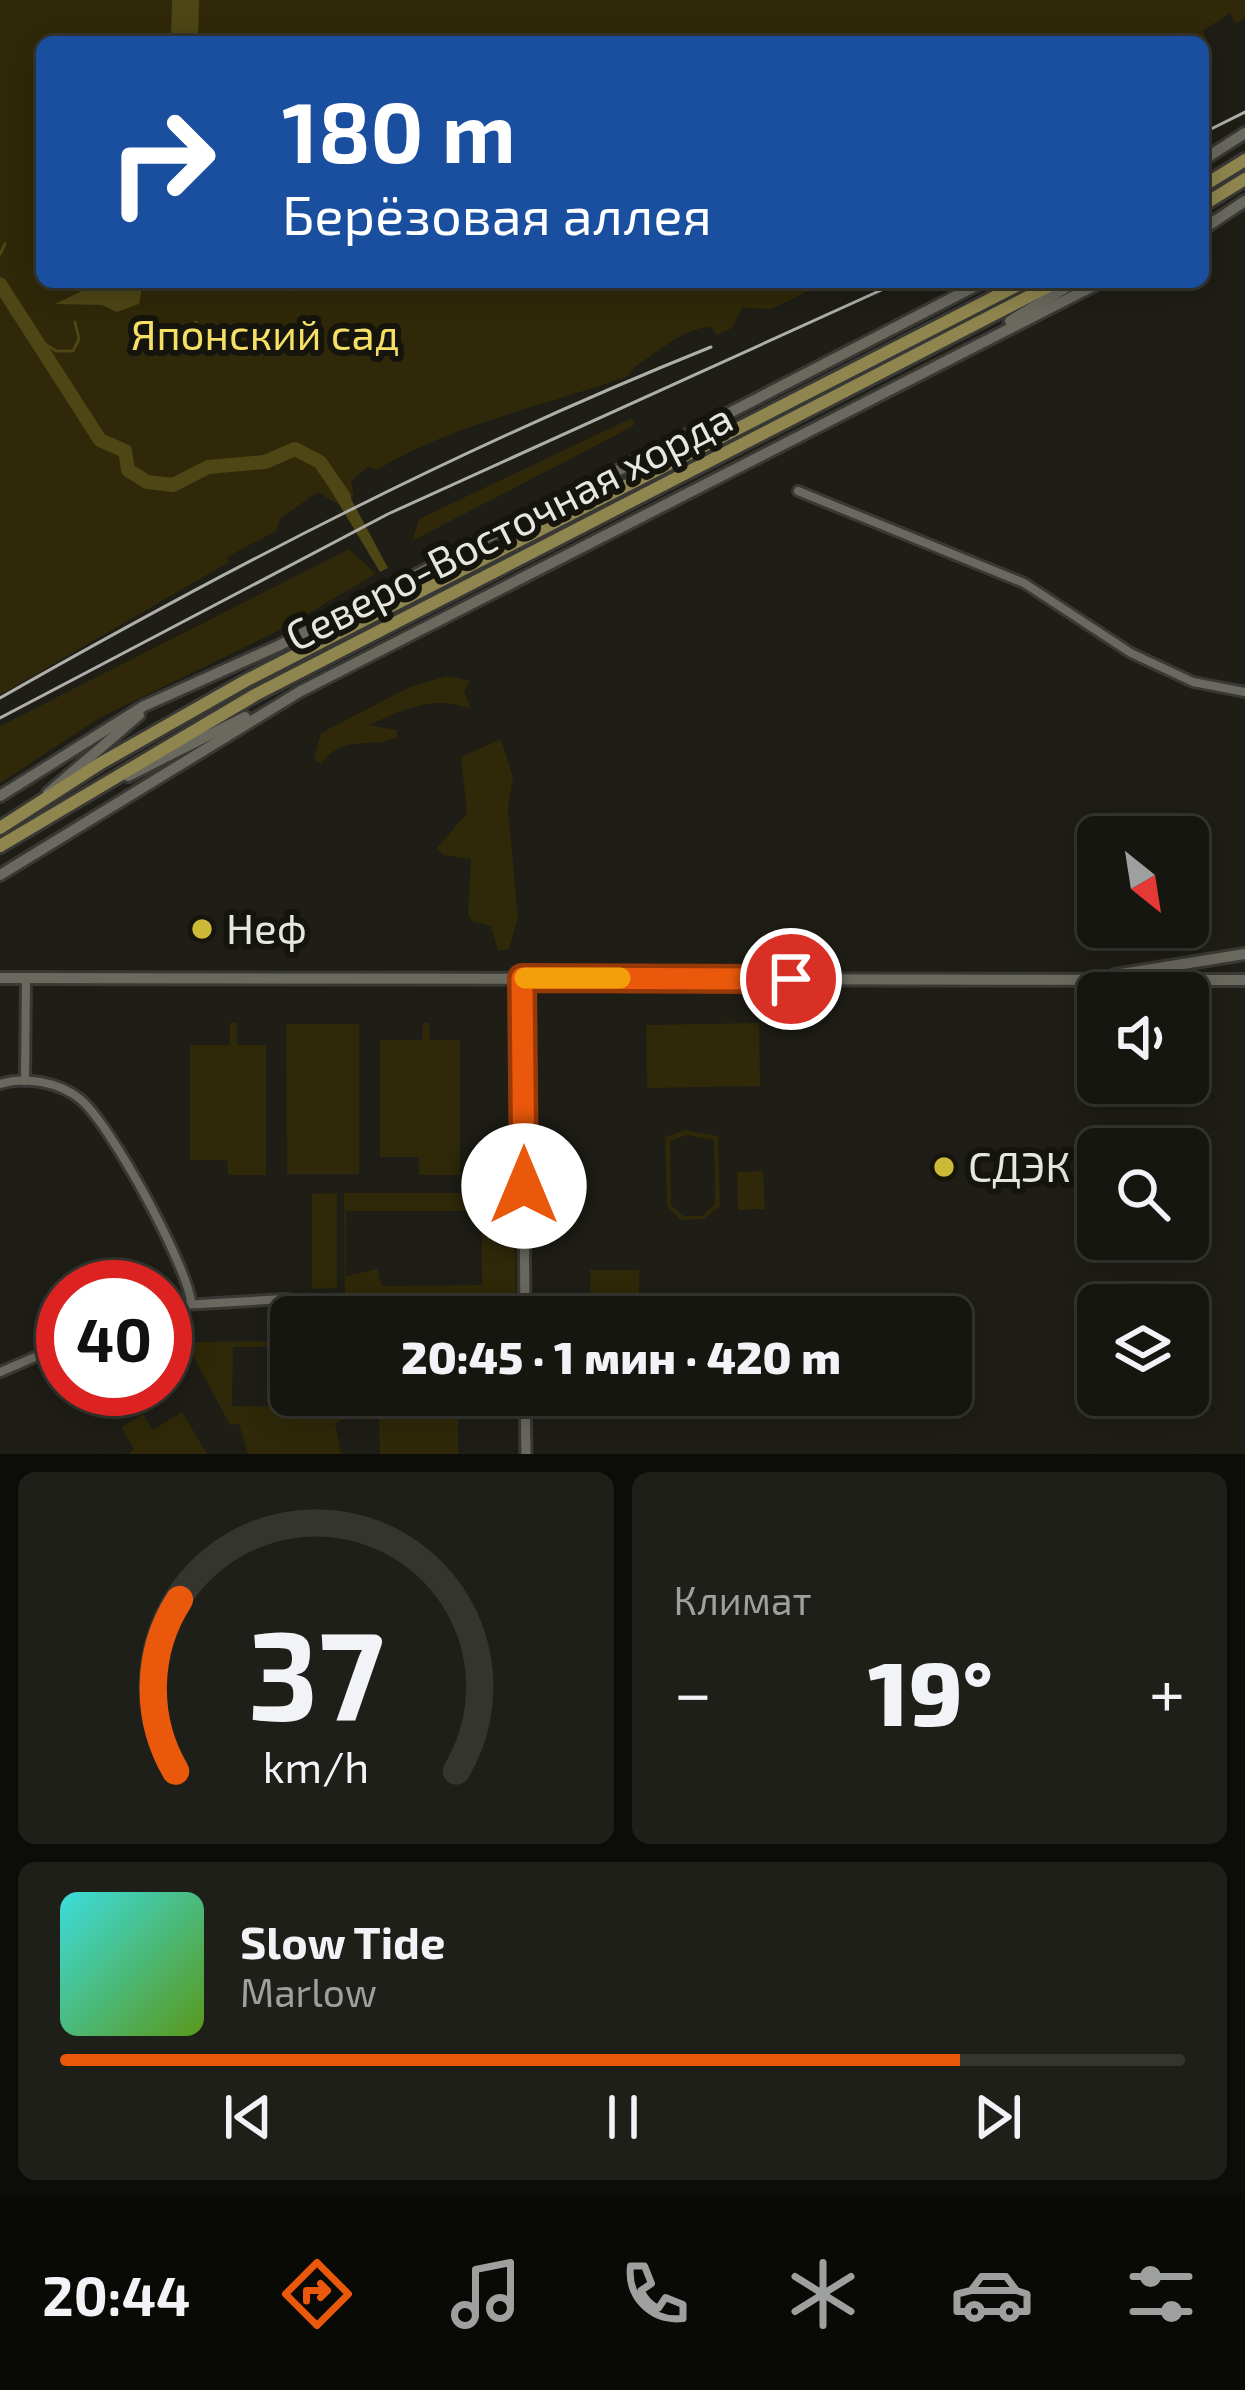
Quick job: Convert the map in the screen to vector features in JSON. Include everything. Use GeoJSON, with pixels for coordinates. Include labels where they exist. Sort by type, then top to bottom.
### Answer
{"type":"FeatureCollection","features":[{"type":"Feature","properties":{"kind":"main road"},"geometry":{"type":"LineString","coordinates":[[1209,156],[1245,133]]}},
{"type":"Feature","properties":{"kind":"main road"},"geometry":{"type":"LineString","coordinates":[[1209,182],[1245,160]]}},
{"type":"Feature","properties":{"kind":"main road"},"geometry":{"type":"LineString","coordinates":[[1209,201],[1245,179]]}},
{"type":"Feature","properties":{"kind":"main road"},"geometry":{"type":"LineString","coordinates":[[1209,225],[1245,201]]}},
{"type":"Feature","properties":{"kind":"main road"},"geometry":{"type":"LineString","coordinates":[[1209,226],[1245,211]]}},
{"type":"Feature","properties":{"kind":"main road"},"geometry":{"type":"LineString","coordinates":[[0,796],[68,749],[177,690],[416,574],[974,288]]}},
{"type":"Feature","properties":{"kind":"main road","name":"Северо-Восточная хорда"},"geometry":{"type":"LineString","coordinates":[[3,826],[163,726],[1012,288]]}},
{"type":"Feature","properties":{"kind":"main road","name":"Северо-Восточная хорда"},"geometry":{"type":"LineString","coordinates":[[0,846],[170,740],[1045,288]]}},
{"type":"Feature","properties":{"kind":"main road"},"geometry":{"type":"LineString","coordinates":[[962,351],[1065,288]]}},
{"type":"Feature","properties":{"kind":"main road"},"geometry":{"type":"LineString","coordinates":[[54,811],[299,692],[1089,288]]}},
{"type":"Feature","properties":{"kind":"main road"},"geometry":{"type":"LineString","coordinates":[[30,809],[132,720],[177,690]]}},
{"type":"Feature","properties":{"kind":"main road"},"geometry":{"type":"LineString","coordinates":[[0,875],[299,692]]}},
{"type":"Feature","properties":{"kind":"main road"},"geometry":{"type":"LineString","coordinates":[[1136,972],[1245,954]]}},
{"type":"Feature","properties":{"kind":"main road"},"geometry":{"type":"LineString","coordinates":[[0,978],[1077,980]]}},
{"type":"Feature","properties":{"kind":"main road"},"geometry":{"type":"LineString","coordinates":[[1209,980],[1245,980]]}},
{"type":"Feature","properties":{"kind":"street"},"geometry":{"type":"LineString","coordinates":[[798,491],[1024,584],[1131,653],[1193,682],[1245,692]]}},
{"type":"Feature","properties":{"kind":"street"},"geometry":{"type":"LineString","coordinates":[[25,1081],[26,978]]}},
{"type":"Feature","properties":{"kind":"street"},"geometry":{"type":"LineString","coordinates":[[522,978],[525,1296]]}},
{"type":"Feature","properties":{"kind":"street"},"geometry":{"type":"LineString","coordinates":[[0,1084],[25,1081],[67,1090],[96,1118],[175,1260]]}},
{"type":"Feature","properties":{"kind":"street"},"geometry":{"type":"LineString","coordinates":[[192,1301],[270,1301]]}},
{"type":"Feature","properties":{"kind":"street"},"geometry":{"type":"LineString","coordinates":[[0,1372],[36,1357]]}},
{"type":"Feature","properties":{"kind":"street"},"geometry":{"type":"LineString","coordinates":[[526,1416],[526,1454]]}},
{"type":"Feature","properties":{"kind":"green space","name":"Японский сад"},"geometry":{"type":"Polygon","coordinates":[[[0,0],[1245,0],[1245,18],[1236,23],[1230,13],[1203,31],[1205,36],[36,36],[36,288],[815,288],[772,309],[742,308],[732,328],[716,335],[712,327],[682,335],[626,377],[433,441],[378,470],[368,467],[351,481],[354,496],[339,505],[318,492],[280,519],[276,531],[227,557],[229,562],[0,695],[0,0]]]}},
{"type":"Feature","properties":{"kind":"green space"},"geometry":{"type":"Polygon","coordinates":[[[632,418],[635,424],[626,430],[412,541],[419,519],[632,418]]]}},
{"type":"Feature","properties":{"kind":"green space"},"geometry":{"type":"Polygon","coordinates":[[[349,549],[376,574],[276,632],[101,717],[0,783],[0,726],[349,549]]]}},
{"type":"Feature","properties":{"kind":"green space"},"geometry":{"type":"Polygon","coordinates":[[[448,676],[471,681],[464,691],[471,710],[445,703],[407,709],[369,725],[397,730],[398,737],[348,745],[321,764],[314,759],[321,733],[410,687],[448,676]]]}},
{"type":"Feature","properties":{"kind":"green space"},"geometry":{"type":"Polygon","coordinates":[[[501,739],[513,778],[508,807],[518,918],[509,949],[498,951],[491,926],[471,921],[468,913],[471,859],[444,855],[437,848],[467,813],[461,757],[501,739]]]}},
{"type":"Feature","properties":{"kind":"green space"},"geometry":{"type":"Polygon","coordinates":[[[230,1023],[237,1023],[237,1045],[266,1045],[266,1175],[228,1175],[227,1160],[190,1160],[190,1045],[230,1045],[230,1023]]]}},
{"type":"Feature","properties":{"kind":"green space"},"geometry":{"type":"Polygon","coordinates":[[[423,1023],[429,1023],[430,1040],[460,1040],[460,1175],[419,1175],[419,1157],[380,1157],[380,1040],[422,1040],[423,1023]]]}},
{"type":"Feature","properties":{"kind":"green space"},"geometry":{"type":"Polygon","coordinates":[[[759,1023],[760,1086],[647,1088],[646,1025],[759,1023]]]}},
{"type":"Feature","properties":{"kind":"green space"},"geometry":{"type":"Polygon","coordinates":[[[286,1024],[359,1024],[359,1174],[287,1174],[286,1024]]]}},
{"type":"Feature","properties":{"kind":"green space"},"geometry":{"type":"Polygon","coordinates":[[[685,1130],[718,1136],[720,1206],[704,1219],[681,1220],[667,1207],[665,1137],[685,1130]],[[687,1135],[670,1141],[671,1205],[683,1216],[702,1216],[715,1204],[714,1140],[687,1135]]]}},
{"type":"Feature","properties":{"kind":"green space"},"geometry":{"type":"Polygon","coordinates":[[[763,1171],[765,1209],[738,1210],[737,1172],[763,1171]]]}},
{"type":"Feature","properties":{"kind":"green space"},"geometry":{"type":"Polygon","coordinates":[[[337,1193],[337,1288],[312,1289],[312,1194],[337,1193]]]}},
{"type":"Feature","properties":{"kind":"green space"},"geometry":{"type":"Polygon","coordinates":[[[344,1193],[475,1193],[479,1210],[491,1210],[492,1194],[510,1195],[515,1203],[516,1296],[345,1296],[344,1193]],[[346,1211],[346,1276],[377,1269],[382,1286],[482,1285],[482,1224],[469,1211],[346,1211]]]}},
{"type":"Feature","properties":{"kind":"green space"},"geometry":{"type":"Polygon","coordinates":[[[590,1270],[639,1270],[639,1296],[591,1296],[590,1270]]]}},
{"type":"Feature","properties":{"kind":"green space"},"geometry":{"type":"Polygon","coordinates":[[[270,1341],[270,1347],[233,1347],[232,1406],[270,1407],[270,1416],[347,1416],[335,1424],[341,1453],[347,1454],[248,1454],[239,1424],[230,1425],[192,1356],[192,1342],[270,1341]]]}},
{"type":"Feature","properties":{"kind":"green space"},"geometry":{"type":"Polygon","coordinates":[[[144,1416],[153,1430],[184,1416],[207,1454],[128,1454],[134,1449],[121,1427],[144,1416]]]}},
{"type":"Feature","properties":{"kind":"green space"},"geometry":{"type":"Polygon","coordinates":[[[379,1416],[458,1416],[458,1454],[380,1454],[379,1416]]]}},
{"type":"Feature","properties":{"kind":"shaded area"},"geometry":{"type":"Polygon","coordinates":[[[172,0],[199,0],[198,36],[171,36],[172,0]]]}},
{"type":"Feature","properties":{"kind":"shaded area"},"geometry":{"type":"Polygon","coordinates":[[[82,288],[142,288],[139,304],[117,312],[102,305],[55,304],[82,288]]]}},
{"type":"Feature","properties":{"kind":"shaded area"},"geometry":{"type":"Polygon","coordinates":[[[342,482],[388,568],[380,572],[330,489],[342,482]]]}},
{"type":"Feature","properties":{"kind":"waterway"},"geometry":{"type":"LineString","coordinates":[[0,254],[5,244]]}},
{"type":"Feature","properties":{"kind":"waterway"},"geometry":{"type":"LineString","coordinates":[[0,284],[100,440],[125,451],[128,470],[147,482],[173,485],[208,467],[265,462],[295,449],[320,462],[344,497]]}},
{"type":"Feature","properties":{"kind":"waterway"},"geometry":{"type":"LineString","coordinates":[[295,290],[299,288]]}},
{"type":"Feature","properties":{"kind":"waterway"},"geometry":{"type":"LineString","coordinates":[[37,339],[56,351],[73,351],[79,339],[75,322]]}},
{"type":"Feature","properties":{"kind":"waterway"},"geometry":{"type":"LineString","coordinates":[[196,322],[206,345],[250,349],[273,339]]}},
{"type":"Feature","properties":{"kind":"railway"},"geometry":{"type":"LineString","coordinates":[[1209,130],[1245,112]]}},
{"type":"Feature","properties":{"kind":"railway"},"geometry":{"type":"LineString","coordinates":[[0,718],[388,514],[886,288]]}},
{"type":"Feature","properties":{"kind":"railway"},"geometry":{"type":"LineString","coordinates":[[0,698],[349,510],[528,425],[711,347]]}},
{"type":"Feature","properties":{"kind":"slow traffic"},"geometry":{"type":"LineString","coordinates":[[525,978],[620,978]]}},
{"type":"Feature","properties":{"kind":"place","name":"Неф"},"geometry":{"type":"Point","coordinates":[202,929]}},
{"type":"Feature","properties":{"kind":"place","name":"СДЭК"},"geometry":{"type":"Point","coordinates":[944,1167]}},
{"type":"Feature","properties":{"kind":"route"},"geometry":{"type":"LineString","coordinates":[[524,1186],[522,978],[791,979]]}}]}
